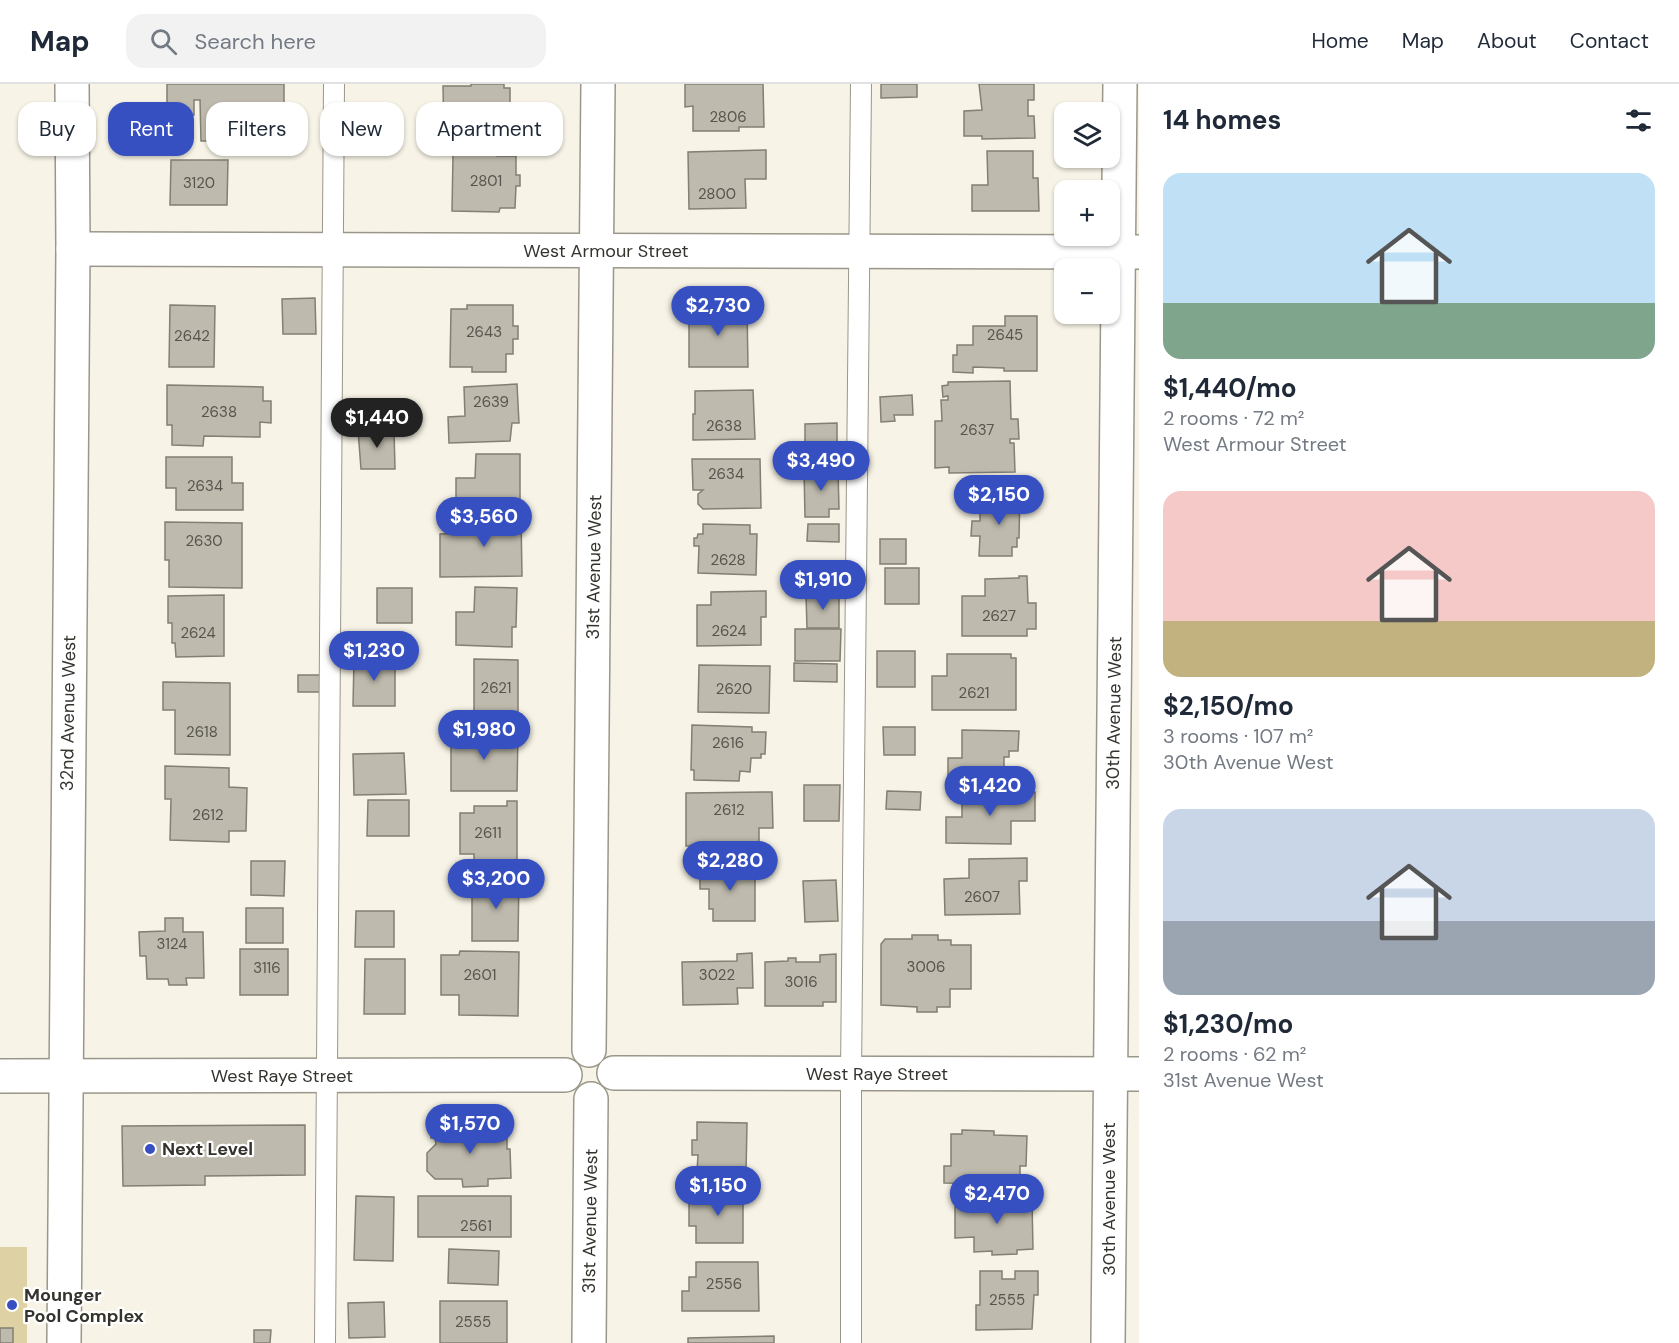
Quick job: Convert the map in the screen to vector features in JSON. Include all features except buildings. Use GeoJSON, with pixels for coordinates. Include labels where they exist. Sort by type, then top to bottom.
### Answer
{"type":"FeatureCollection","features":[{"type":"Feature","properties":{"kind":"street","name":"32nd Avenue West"},"geometry":{"type":"LineString","coordinates":[[64,1343],[73,249],[72,84]]}},
{"type":"Feature","properties":{"kind":"street","name":"31st Avenue West"},"geometry":{"type":"LineString","coordinates":[[589,1050],[598,84]]}},
{"type":"Feature","properties":{"kind":"street","name":"30th Avenue West"},"geometry":{"type":"LineString","coordinates":[[1108,1343],[1124,1074],[1129,252],[1120,84]]}},
{"type":"Feature","properties":{"kind":"street","name":"West Armour Street"},"geometry":{"type":"LineString","coordinates":[[73,249],[1129,252]]}},
{"type":"Feature","properties":{"kind":"street"},"geometry":{"type":"LineString","coordinates":[[589,1050],[603,1054],[609,1059],[614,1073],[613,1084],[608,1091],[602,1096],[591,1099],[572,1093],[564,1075],[566,1063],[571,1057],[578,1052],[589,1050]]}},
{"type":"Feature","properties":{"kind":"street","name":"West Raye Street"},"geometry":{"type":"LineString","coordinates":[[614,1073],[1124,1074]]}},
{"type":"Feature","properties":{"kind":"street","name":"West Raye Street"},"geometry":{"type":"LineString","coordinates":[[0,1076],[564,1075]]}},
{"type":"Feature","properties":{"kind":"street","name":"31st Avenue West"},"geometry":{"type":"LineString","coordinates":[[589,1343],[591,1099]]}},
{"type":"Feature","properties":{"kind":"lane"},"geometry":{"type":"LineString","coordinates":[[325,1343],[334,84]]}},
{"type":"Feature","properties":{"kind":"lane"},"geometry":{"type":"LineString","coordinates":[[851,1343],[861,84]]}},
{"type":"Feature","properties":{"kind":"shaded area","name":"Mounger Pool Complex"},"geometry":{"type":"Polygon","coordinates":[[[0,1247],[27,1247],[27,1343],[0,1343],[0,1247]]]}},
{"type":"Feature","properties":{"kind":"place","name":"Next Level"},"geometry":{"type":"Point","coordinates":[150,1149]}},
{"type":"Feature","properties":{"kind":"place","name":"Mounger Pool Complex"},"geometry":{"type":"Point","coordinates":[12,1305]}}]}
